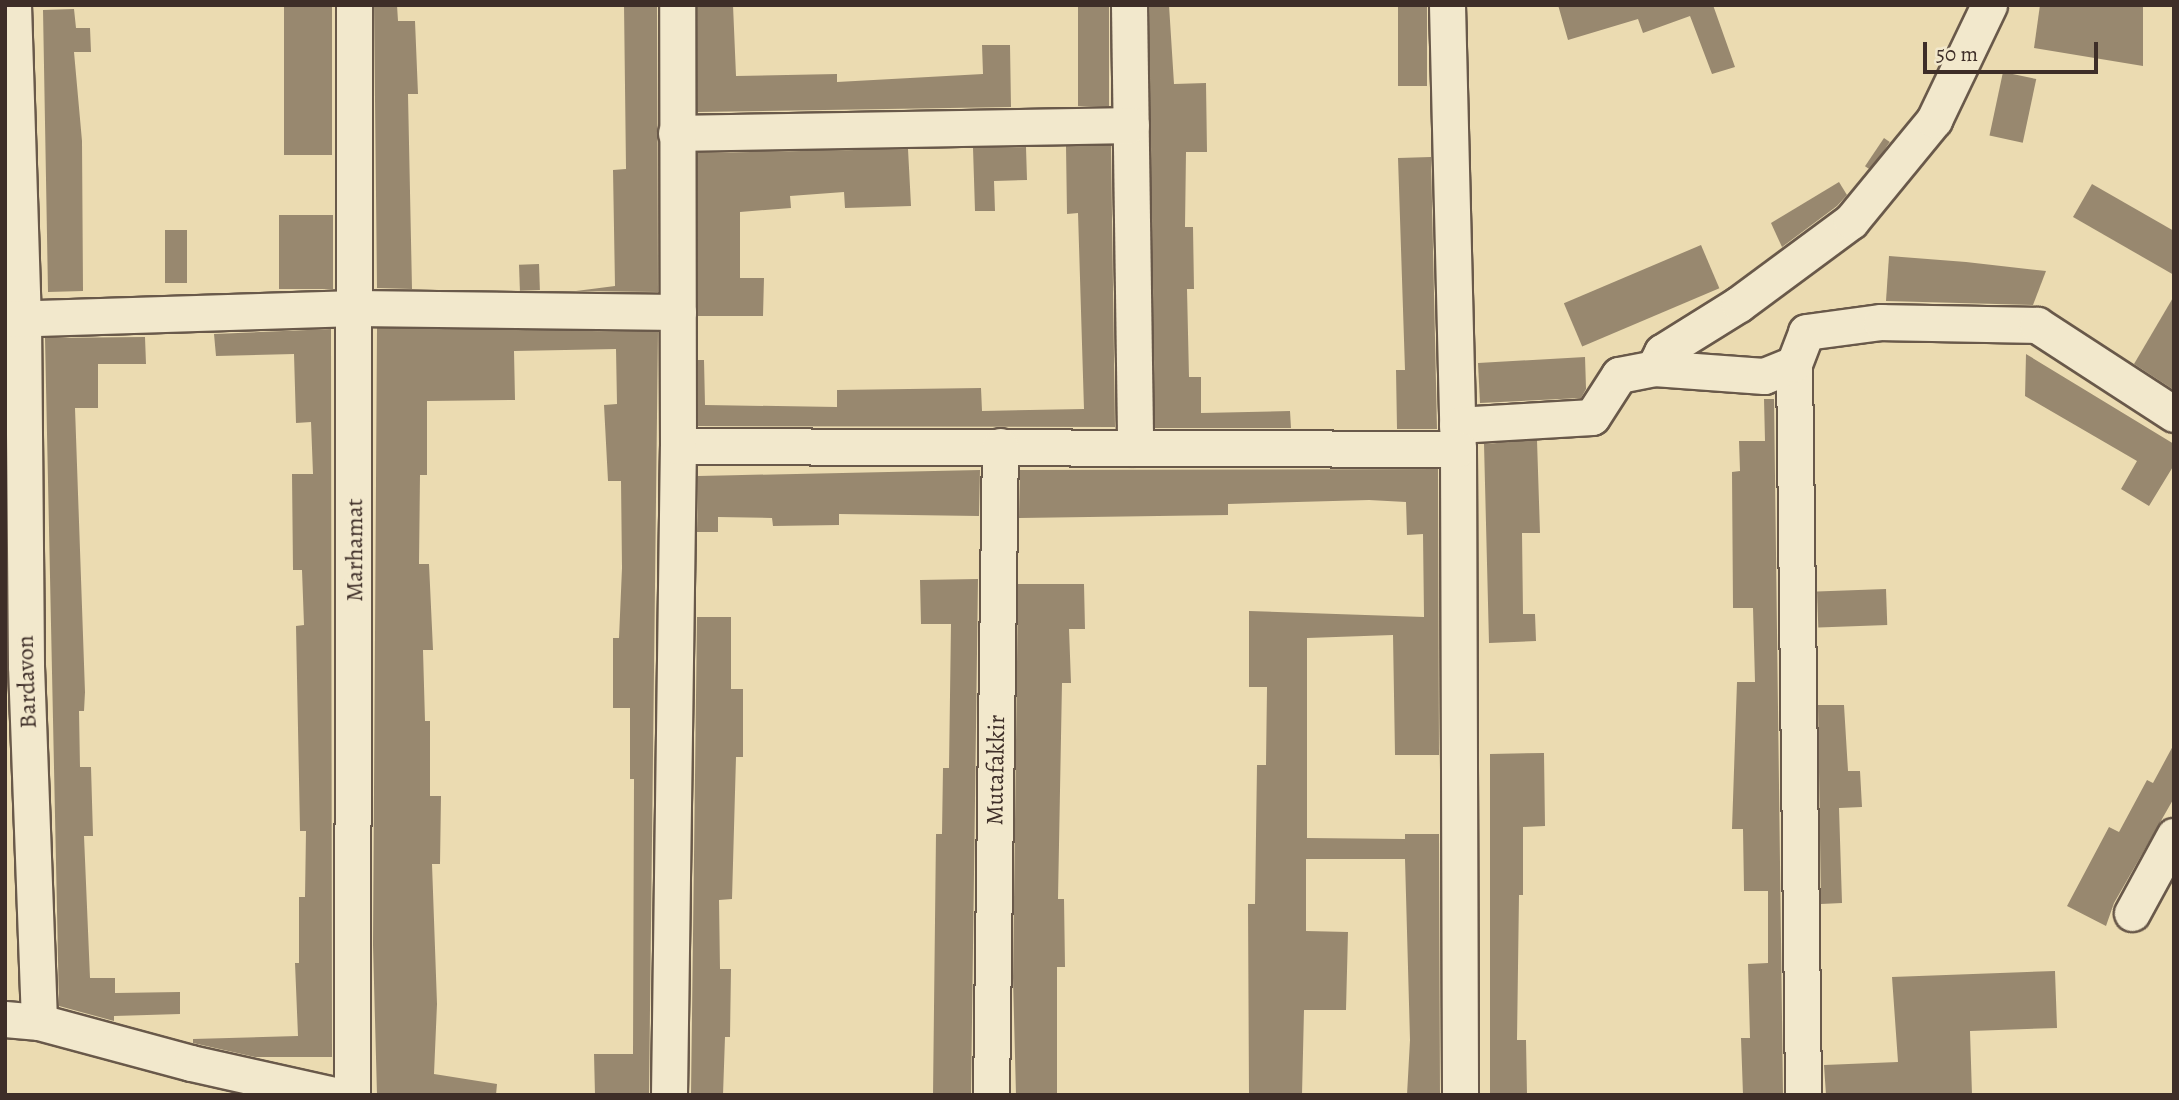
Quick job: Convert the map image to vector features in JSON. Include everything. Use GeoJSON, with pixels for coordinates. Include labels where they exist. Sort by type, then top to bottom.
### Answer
{"type":"FeatureCollection","features":[{"type":"Feature","properties":{"kind":"street","name":"Bardavon"},"geometry":{"type":"LineString","coordinates":[[13,5],[14,319],[39,1023]]}},
{"type":"Feature","properties":{"kind":"street","name":"Marhamat"},"geometry":{"type":"LineString","coordinates":[[352,1095],[356,308],[354,5]]}},
{"type":"Feature","properties":{"kind":"street"},"geometry":{"type":"LineString","coordinates":[[668,1095],[678,446],[677,5]]}},
{"type":"Feature","properties":{"kind":"street"},"geometry":{"type":"LineString","coordinates":[[1129,5],[1135,447]]}},
{"type":"Feature","properties":{"kind":"street"},"geometry":{"type":"LineString","coordinates":[[1447,5],[1457,437],[1460,1095]]}},
{"type":"Feature","properties":{"kind":"street"},"geometry":{"type":"LineString","coordinates":[[1654,369],[1662,352],[1739,304],[1851,221],[1934,120],[1989,5]]}},
{"type":"Feature","properties":{"kind":"street"},"geometry":{"type":"LineString","coordinates":[[676,133],[1131,125]]}},
{"type":"Feature","properties":{"kind":"street"},"geometry":{"type":"LineString","coordinates":[[14,319],[356,308],[678,312]]}},
{"type":"Feature","properties":{"kind":"street"},"geometry":{"type":"LineString","coordinates":[[1803,1095],[1794,364],[1806,332],[1881,321],[2037,325],[2174,414]]}},
{"type":"Feature","properties":{"kind":"street"},"geometry":{"type":"LineString","coordinates":[[678,446],[1135,447],[1457,437],[1592,417],[1619,375],[1654,369],[1764,376],[1794,364]]}},
{"type":"Feature","properties":{"kind":"street","name":"Mutafakkir"},"geometry":{"type":"LineString","coordinates":[[991,1095],[1000,446]]}},
{"type":"Feature","properties":{"kind":"street"},"geometry":{"type":"LineString","coordinates":[[2132,913],[2174,836]]}},
{"type":"Feature","properties":{"kind":"street"},"geometry":{"type":"LineString","coordinates":[[5,1019],[39,1023],[191,1063],[334,1095]]}},
{"type":"Feature","properties":{"kind":"building"},"geometry":{"type":"Polygon","coordinates":[[[284,5],[332,5],[332,155],[284,155],[284,5]]]}},
{"type":"Feature","properties":{"kind":"building"},"geometry":{"type":"Polygon","coordinates":[[[374,5],[397,5],[398,21],[415,21],[418,94],[408,94],[412,289],[377,288],[374,5]]]}},
{"type":"Feature","properties":{"kind":"building"},"geometry":{"type":"Polygon","coordinates":[[[624,5],[657,5],[658,292],[576,291],[615,286],[613,170],[626,169],[624,5]]]}},
{"type":"Feature","properties":{"kind":"building"},"geometry":{"type":"Polygon","coordinates":[[[697,5],[733,5],[736,76],[837,74],[837,82],[983,74],[982,45],[1010,45],[1011,107],[697,112],[697,5]]]}},
{"type":"Feature","properties":{"kind":"building"},"geometry":{"type":"Polygon","coordinates":[[[1078,5],[1109,5],[1109,106],[1078,106],[1078,5]]]}},
{"type":"Feature","properties":{"kind":"building"},"geometry":{"type":"Polygon","coordinates":[[[1149,5],[1169,5],[1174,84],[1206,83],[1207,152],[1186,152],[1185,227],[1193,227],[1194,289],[1187,289],[1189,377],[1201,377],[1201,413],[1290,411],[1291,428],[1155,428],[1149,5]]]}},
{"type":"Feature","properties":{"kind":"building"},"geometry":{"type":"Polygon","coordinates":[[[1398,5],[1427,5],[1427,86],[1398,86],[1398,5]]]}},
{"type":"Feature","properties":{"kind":"building"},"geometry":{"type":"Polygon","coordinates":[[[1558,5],[1713,5],[1735,67],[1712,74],[1690,16],[1643,33],[1638,19],[1568,40],[1558,5]]]}},
{"type":"Feature","properties":{"kind":"building"},"geometry":{"type":"Polygon","coordinates":[[[2040,5],[2143,5],[2143,66],[2034,48],[2040,5]]]}},
{"type":"Feature","properties":{"kind":"building"},"geometry":{"type":"Polygon","coordinates":[[[74,9],[76,28],[90,28],[91,52],[74,52],[82,141],[83,291],[48,292],[43,10],[74,9]]]}},
{"type":"Feature","properties":{"kind":"building"},"geometry":{"type":"Polygon","coordinates":[[[2003,72],[2036,79],[2023,143],[1989,136],[2003,72]]]}},
{"type":"Feature","properties":{"kind":"building"},"geometry":{"type":"Polygon","coordinates":[[[1884,138],[1890,142],[1871,170],[1865,166],[1884,138]]]}},
{"type":"Feature","properties":{"kind":"building"},"geometry":{"type":"Polygon","coordinates":[[[1111,145],[1115,427],[698,426],[698,360],[704,360],[705,405],[837,407],[837,390],[981,388],[982,411],[1084,409],[1078,213],[1067,214],[1066,146],[1111,145]]]}},
{"type":"Feature","properties":{"kind":"building"},"geometry":{"type":"Polygon","coordinates":[[[1026,147],[1027,180],[994,181],[995,211],[975,211],[973,148],[1026,147]]]}},
{"type":"Feature","properties":{"kind":"building"},"geometry":{"type":"Polygon","coordinates":[[[908,149],[911,206],[845,208],[844,192],[790,196],[791,208],[740,212],[740,278],[764,278],[763,316],[698,316],[697,153],[908,149]]]}},
{"type":"Feature","properties":{"kind":"building"},"geometry":{"type":"Polygon","coordinates":[[[1431,157],[1437,429],[1397,429],[1396,370],[1405,370],[1398,158],[1431,157]]]}},
{"type":"Feature","properties":{"kind":"building"},"geometry":{"type":"Polygon","coordinates":[[[1839,182],[1847,195],[1837,206],[1782,247],[1771,223],[1839,182]]]}},
{"type":"Feature","properties":{"kind":"building"},"geometry":{"type":"Polygon","coordinates":[[[2092,184],[2174,231],[2174,275],[2073,217],[2092,184]]]}},
{"type":"Feature","properties":{"kind":"building"},"geometry":{"type":"Polygon","coordinates":[[[279,215],[333,215],[333,289],[279,289],[279,215]]]}},
{"type":"Feature","properties":{"kind":"building"},"geometry":{"type":"Polygon","coordinates":[[[165,230],[187,230],[187,283],[165,283],[165,230]]]}},
{"type":"Feature","properties":{"kind":"building"},"geometry":{"type":"Polygon","coordinates":[[[1701,245],[1719,288],[1582,346],[1564,303],[1701,245]]]}},
{"type":"Feature","properties":{"kind":"building"},"geometry":{"type":"Polygon","coordinates":[[[1889,256],[2046,271],[2033,305],[1886,301],[1889,256]]]}},
{"type":"Feature","properties":{"kind":"building"},"geometry":{"type":"Polygon","coordinates":[[[539,264],[540,290],[520,291],[519,265],[539,264]]]}},
{"type":"Feature","properties":{"kind":"building"},"geometry":{"type":"Polygon","coordinates":[[[2174,296],[2174,390],[2134,364],[2174,296]]]}},
{"type":"Feature","properties":{"kind":"building"},"geometry":{"type":"Polygon","coordinates":[[[377,328],[658,332],[649,1095],[595,1095],[594,1054],[633,1054],[634,779],[630,779],[630,708],[613,708],[613,638],[619,638],[622,568],[621,481],[608,481],[604,405],[617,404],[616,349],[514,351],[515,400],[427,401],[427,475],[420,475],[419,564],[429,564],[433,650],[423,650],[425,721],[430,721],[430,796],[441,796],[440,864],[432,864],[437,1004],[434,1074],[497,1084],[496,1095],[377,1095],[373,945],[377,328]]]}},
{"type":"Feature","properties":{"kind":"building"},"geometry":{"type":"Polygon","coordinates":[[[331,329],[332,1057],[255,1057],[193,1043],[193,1039],[298,1036],[295,963],[299,963],[299,897],[305,897],[306,831],[300,831],[296,626],[304,625],[302,570],[293,570],[292,474],[313,474],[311,422],[296,423],[294,354],[216,356],[214,334],[331,329]]]}},
{"type":"Feature","properties":{"kind":"building"},"geometry":{"type":"Polygon","coordinates":[[[145,337],[146,364],[98,364],[98,408],[75,408],[85,692],[84,711],[79,711],[80,767],[91,767],[93,836],[84,836],[90,978],[115,978],[115,993],[180,992],[180,1014],[114,1016],[114,1021],[59,1006],[45,338],[145,337]]]}},
{"type":"Feature","properties":{"kind":"building"},"geometry":{"type":"Polygon","coordinates":[[[2026,354],[2174,444],[2174,465],[2149,506],[2121,489],[2137,461],[2025,396],[2026,354]]]}},
{"type":"Feature","properties":{"kind":"building"},"geometry":{"type":"Polygon","coordinates":[[[1585,357],[1586,389],[1581,398],[1480,403],[1478,363],[1585,357]]]}},
{"type":"Feature","properties":{"kind":"building"},"geometry":{"type":"Polygon","coordinates":[[[1764,399],[1774,399],[1783,1095],[1743,1095],[1741,1038],[1750,1038],[1748,964],[1768,963],[1768,891],[1744,891],[1743,829],[1732,829],[1737,682],[1755,682],[1753,608],[1733,608],[1732,472],[1740,471],[1739,441],[1765,441],[1764,399]]]}},
{"type":"Feature","properties":{"kind":"building"},"geometry":{"type":"Polygon","coordinates":[[[1537,440],[1540,533],[1522,533],[1523,614],[1535,614],[1536,641],[1489,643],[1484,444],[1537,440]]]}},
{"type":"Feature","properties":{"kind":"building"},"geometry":{"type":"Polygon","coordinates":[[[1438,469],[1439,755],[1395,755],[1393,635],[1307,638],[1307,838],[1405,839],[1405,834],[1439,834],[1440,1095],[1407,1095],[1410,1040],[1405,859],[1306,859],[1306,931],[1348,932],[1346,1010],[1304,1010],[1302,1095],[1249,1095],[1248,904],[1255,904],[1257,765],[1266,765],[1267,687],[1249,687],[1249,611],[1424,617],[1423,534],[1407,535],[1406,502],[1369,500],[1228,504],[1228,515],[1019,518],[1020,470],[1438,469]]]}},
{"type":"Feature","properties":{"kind":"building"},"geometry":{"type":"Polygon","coordinates":[[[980,470],[979,516],[839,514],[839,525],[773,526],[772,518],[718,517],[718,532],[697,532],[698,476],[980,470]]]}},
{"type":"Feature","properties":{"kind":"building"},"geometry":{"type":"Polygon","coordinates":[[[978,579],[971,1095],[933,1095],[936,834],[942,834],[943,768],[949,768],[951,624],[921,624],[920,580],[978,579]]]}},
{"type":"Feature","properties":{"kind":"building"},"geometry":{"type":"Polygon","coordinates":[[[1018,584],[1084,584],[1085,629],[1069,629],[1071,683],[1062,683],[1058,899],[1064,899],[1065,967],[1057,967],[1057,1095],[1016,1095],[1013,978],[1018,584]]]}},
{"type":"Feature","properties":{"kind":"building"},"geometry":{"type":"Polygon","coordinates":[[[1886,589],[1887,625],[1818,627],[1817,591],[1886,589]]]}},
{"type":"Feature","properties":{"kind":"building"},"geometry":{"type":"Polygon","coordinates":[[[697,617],[731,617],[731,689],[743,689],[743,757],[736,757],[732,899],[719,900],[720,969],[731,969],[730,1037],[725,1037],[723,1095],[691,1095],[697,617]]]}},
{"type":"Feature","properties":{"kind":"building"},"geometry":{"type":"Polygon","coordinates":[[[1818,705],[1844,705],[1848,771],[1860,771],[1862,807],[1839,808],[1842,903],[1821,904],[1818,705]]]}},
{"type":"Feature","properties":{"kind":"building"},"geometry":{"type":"Polygon","coordinates":[[[2174,744],[2174,798],[2114,903],[2106,926],[2067,906],[2109,827],[2119,832],[2147,780],[2153,783],[2174,744]]]}},
{"type":"Feature","properties":{"kind":"building"},"geometry":{"type":"Polygon","coordinates":[[[1544,753],[1545,826],[1523,827],[1523,895],[1519,895],[1517,1040],[1526,1040],[1527,1095],[1490,1095],[1490,754],[1544,753]]]}},
{"type":"Feature","properties":{"kind":"building"},"geometry":{"type":"Polygon","coordinates":[[[2055,971],[2057,1028],[1970,1031],[1972,1095],[1826,1095],[1824,1065],[1898,1062],[1892,977],[2055,971]]]}}]}
